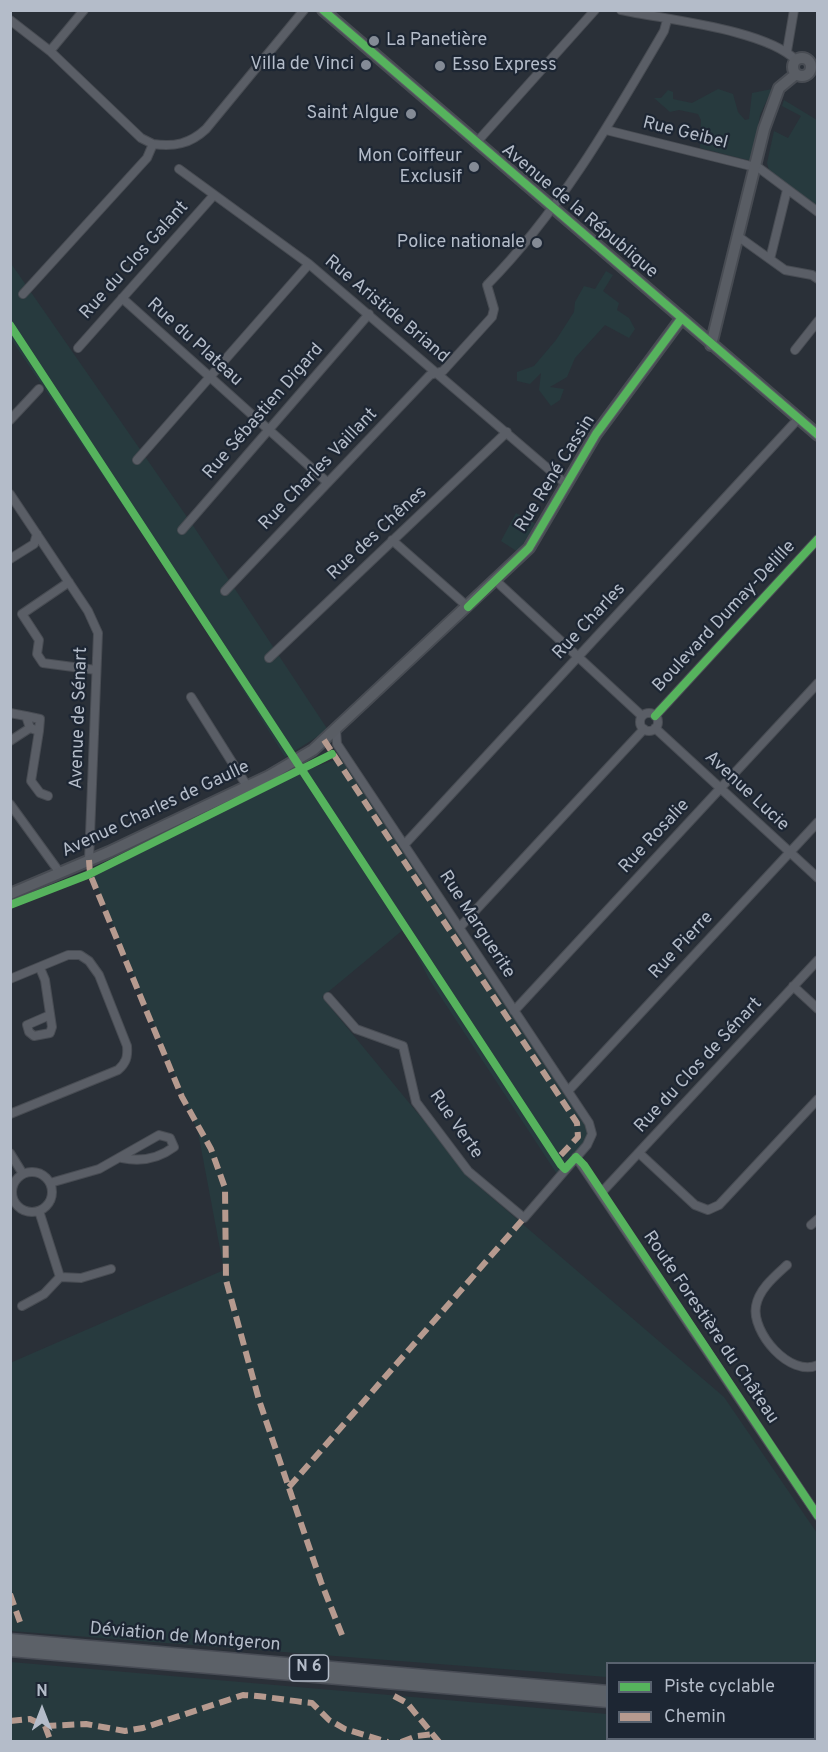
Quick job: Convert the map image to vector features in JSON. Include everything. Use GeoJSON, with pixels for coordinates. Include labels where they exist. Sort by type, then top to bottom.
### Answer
{"type":"FeatureCollection","features":[{"type":"Feature","properties":{"kind":"main road","name":"Avenue de la République"},"geometry":{"type":"LineString","coordinates":[[323,10],[818,435]]}},
{"type":"Feature","properties":{"kind":"main road"},"geometry":{"type":"LineString","coordinates":[[813,57],[808,73],[796,74],[793,67],[796,60],[813,57]]}},
{"type":"Feature","properties":{"kind":"main road"},"geometry":{"type":"LineString","coordinates":[[711,345],[777,93],[796,74]]}},
{"type":"Feature","properties":{"kind":"main road","name":"Rue René Cassin"},"geometry":{"type":"LineString","coordinates":[[313,750],[529,548],[596,434],[681,319]]}},
{"type":"Feature","properties":{"kind":"main road","name":"Avenue Charles de Gaulle"},"geometry":{"type":"LineString","coordinates":[[10,894],[89,860],[247,786],[313,750]]}},
{"type":"Feature","properties":{"kind":"main road","name":"Déviation de Montgeron"},"geometry":{"type":"LineString","coordinates":[[10,1640],[606,1692]]}},
{"type":"Feature","properties":{"kind":"main road","name":"Déviation de Montgeron"},"geometry":{"type":"LineString","coordinates":[[10,1650],[606,1701]]}},
{"type":"Feature","properties":{"kind":"street"},"geometry":{"type":"LineString","coordinates":[[50,51],[84,10]]}},
{"type":"Feature","properties":{"kind":"street"},"geometry":{"type":"LineString","coordinates":[[10,21],[50,51],[141,138],[153,144],[167,146],[185,143],[199,136],[304,10]]}},
{"type":"Feature","properties":{"kind":"street"},"geometry":{"type":"LineString","coordinates":[[476,143],[595,10]]}},
{"type":"Feature","properties":{"kind":"street"},"geometry":{"type":"LineString","coordinates":[[621,10],[748,36],[787,51],[796,60]]}},
{"type":"Feature","properties":{"kind":"street"},"geometry":{"type":"LineString","coordinates":[[787,51],[794,10]]}},
{"type":"Feature","properties":{"kind":"street"},"geometry":{"type":"LineString","coordinates":[[552,208],[606,130],[664,31],[667,20]]}},
{"type":"Feature","properties":{"kind":"street","name":"Rue Geibel"},"geometry":{"type":"LineString","coordinates":[[606,130],[756,167]]}},
{"type":"Feature","properties":{"kind":"street"},"geometry":{"type":"LineString","coordinates":[[23,294],[147,158],[153,144]]}},
{"type":"Feature","properties":{"kind":"street"},"geometry":{"type":"LineString","coordinates":[[756,167],[818,212]]}},
{"type":"Feature","properties":{"kind":"street","name":"Rue Aristide Briand"},"geometry":{"type":"LineString","coordinates":[[179,169],[309,264],[566,484]]}},
{"type":"Feature","properties":{"kind":"street"},"geometry":{"type":"LineString","coordinates":[[770,259],[787,190]]}},
{"type":"Feature","properties":{"kind":"street","name":"Rue du Clos Galant"},"geometry":{"type":"LineString","coordinates":[[78,348],[214,195]]}},
{"type":"Feature","properties":{"kind":"street","name":"Rue Charles Vaillant"},"geometry":{"type":"LineString","coordinates":[[225,591],[430,375],[443,372],[492,317],[495,309],[487,285],[552,208]]}},
{"type":"Feature","properties":{"kind":"street"},"geometry":{"type":"LineString","coordinates":[[739,237],[785,270],[818,279]]}},
{"type":"Feature","properties":{"kind":"street"},"geometry":{"type":"LineString","coordinates":[[137,460],[309,264]]}},
{"type":"Feature","properties":{"kind":"street","name":"Rue du Plateau"},"geometry":{"type":"LineString","coordinates":[[122,298],[327,482]]}},
{"type":"Feature","properties":{"kind":"street","name":"Rue Sébastien Digard"},"geometry":{"type":"LineString","coordinates":[[182,530],[369,314]]}},
{"type":"Feature","properties":{"kind":"street"},"geometry":{"type":"LineString","coordinates":[[795,350],[818,321]]}},
{"type":"Feature","properties":{"kind":"street"},"geometry":{"type":"LineString","coordinates":[[10,420],[39,389]]}},
{"type":"Feature","properties":{"kind":"street","name":"Rue Charles"},"geometry":{"type":"LineString","coordinates":[[404,845],[798,419]]}},
{"type":"Feature","properties":{"kind":"street","name":"Rue des Chênes"},"geometry":{"type":"LineString","coordinates":[[269,658],[507,432]]}},
{"type":"Feature","properties":{"kind":"street","name":"Avenue de Sénart"},"geometry":{"type":"LineString","coordinates":[[10,494],[88,611],[98,633],[89,860]]}},
{"type":"Feature","properties":{"kind":"street"},"geometry":{"type":"LineString","coordinates":[[10,559],[34,544],[37,534]]}},
{"type":"Feature","properties":{"kind":"street","name":"Boulevard Dumay-Delille"},"geometry":{"type":"LineString","coordinates":[[655,716],[818,539]]}},
{"type":"Feature","properties":{"kind":"street"},"geometry":{"type":"LineString","coordinates":[[392,540],[468,607]]}},
{"type":"Feature","properties":{"kind":"street"},"geometry":{"type":"LineString","coordinates":[[495,580],[642,716]]}},
{"type":"Feature","properties":{"kind":"street"},"geometry":{"type":"LineString","coordinates":[[69,582],[22,614],[39,639],[37,654],[43,663],[96,670]]}},
{"type":"Feature","properties":{"kind":"street","name":"Rue Rosalie"},"geometry":{"type":"LineString","coordinates":[[514,1011],[818,683]]}},
{"type":"Feature","properties":{"kind":"street"},"geometry":{"type":"LineString","coordinates":[[191,697],[247,786]]}},
{"type":"Feature","properties":{"kind":"street"},"geometry":{"type":"LineString","coordinates":[[10,713],[40,719],[31,781],[40,793],[48,796]]}},
{"type":"Feature","properties":{"kind":"street"},"geometry":{"type":"LineString","coordinates":[[460,927],[644,729],[655,728],[657,723],[655,716],[650,713],[642,716]]}},
{"type":"Feature","properties":{"kind":"street"},"geometry":{"type":"LineString","coordinates":[[26,716],[30,728]]}},
{"type":"Feature","properties":{"kind":"street"},"geometry":{"type":"LineString","coordinates":[[642,716],[640,722],[644,729]]}},
{"type":"Feature","properties":{"kind":"street"},"geometry":{"type":"LineString","coordinates":[[10,741],[30,728],[39,730]]}},
{"type":"Feature","properties":{"kind":"street","name":"Avenue Lucie"},"geometry":{"type":"LineString","coordinates":[[655,728],[818,878]]}},
{"type":"Feature","properties":{"kind":"street","name":"Rue Marguerite"},"geometry":{"type":"LineString","coordinates":[[336,730],[337,744],[590,1123],[592,1134],[576,1157]]}},
{"type":"Feature","properties":{"kind":"street"},"geometry":{"type":"LineString","coordinates":[[313,750],[337,744]]}},
{"type":"Feature","properties":{"kind":"street"},"geometry":{"type":"LineString","coordinates":[[10,804],[60,873]]}},
{"type":"Feature","properties":{"kind":"street","name":"Rue Pierre"},"geometry":{"type":"LineString","coordinates":[[568,1091],[818,822]]}},
{"type":"Feature","properties":{"kind":"street"},"geometry":{"type":"LineString","coordinates":[[10,979],[74,954],[89,961],[99,975],[127,1046],[128,1055],[125,1064],[118,1070],[10,1114]]}},
{"type":"Feature","properties":{"kind":"street","name":"Rue du Clos de Sénart"},"geometry":{"type":"LineString","coordinates":[[602,1192],[818,960]]}},
{"type":"Feature","properties":{"kind":"street"},"geometry":{"type":"LineString","coordinates":[[40,968],[45,980],[50,1015]]}},
{"type":"Feature","properties":{"kind":"street"},"geometry":{"type":"LineString","coordinates":[[793,986],[818,1009]]}},
{"type":"Feature","properties":{"kind":"street","name":"Rue Verte"},"geometry":{"type":"LineString","coordinates":[[328,997],[356,1029],[404,1046],[416,1102],[468,1171],[524,1218],[576,1157]]}},
{"type":"Feature","properties":{"kind":"street"},"geometry":{"type":"LineString","coordinates":[[639,1153],[695,1205],[708,1210],[719,1204],[818,1099]]}},
{"type":"Feature","properties":{"kind":"street"},"geometry":{"type":"LineString","coordinates":[[50,1183],[99,1169],[159,1135],[170,1138],[174,1147],[165,1154],[148,1159],[122,1158]]}},
{"type":"Feature","properties":{"kind":"street"},"geometry":{"type":"LineString","coordinates":[[10,1152],[23,1174]]}},
{"type":"Feature","properties":{"kind":"street","name":"Route Forestière du Château"},"geometry":{"type":"LineString","coordinates":[[576,1157],[602,1192],[818,1516]]}},
{"type":"Feature","properties":{"kind":"street"},"geometry":{"type":"LineString","coordinates":[[39,1173],[50,1183],[52,1190],[50,1202],[39,1211],[26,1212],[12,1204],[12,1189],[16,1180],[23,1174],[39,1173]]}},
{"type":"Feature","properties":{"kind":"street"},"geometry":{"type":"LineString","coordinates":[[39,1211],[60,1277]]}},
{"type":"Feature","properties":{"kind":"street"},"geometry":{"type":"LineString","coordinates":[[787,1265],[761,1294],[756,1304],[755,1319],[760,1332],[786,1361],[812,1367],[818,1365]]}},
{"type":"Feature","properties":{"kind":"street"},"geometry":{"type":"LineString","coordinates":[[22,1305],[44,1294],[60,1277],[81,1278],[111,1269]]}},
{"type":"Feature","properties":{"kind":"green space"},"geometry":{"type":"Polygon","coordinates":[[[718,89],[733,94],[738,112],[745,120],[749,119],[752,93],[772,89],[760,115],[752,161],[700,148],[701,120],[698,114],[679,110],[670,112],[654,98],[661,98],[668,90],[673,92],[673,99],[692,103],[718,89]]]}},
{"type":"Feature","properties":{"kind":"green space"},"geometry":{"type":"Polygon","coordinates":[[[784,100],[817,120],[817,206],[769,170],[767,163],[774,131],[788,138],[801,116],[782,106],[784,100]]]}},
{"type":"Feature","properties":{"kind":"green space"},"geometry":{"type":"Polygon","coordinates":[[[10,262],[194,527],[328,730],[285,757],[187,601],[11,339],[10,262]]]}},
{"type":"Feature","properties":{"kind":"green space"},"geometry":{"type":"Polygon","coordinates":[[[606,271],[613,275],[603,291],[619,303],[617,310],[629,318],[635,329],[629,338],[605,325],[575,358],[567,377],[550,387],[564,389],[560,400],[551,406],[539,390],[541,373],[530,384],[517,381],[517,372],[534,366],[556,340],[574,312],[575,302],[584,286],[595,289],[606,271]]]}},
{"type":"Feature","properties":{"kind":"green space"},"geometry":{"type":"Polygon","coordinates":[[[516,513],[536,524],[518,552],[501,541],[516,513]]]}},
{"type":"Feature","properties":{"kind":"green space"},"geometry":{"type":"Polygon","coordinates":[[[343,757],[588,1128],[587,1139],[557,1174],[429,979],[404,929],[322,997],[476,1184],[724,1397],[817,1533],[817,1696],[816,1662],[606,1662],[606,1677],[11,1631],[10,1363],[224,1270],[198,1132],[92,874],[301,772],[343,757]]]}},
{"type":"Feature","properties":{"kind":"green space"},"geometry":{"type":"Polygon","coordinates":[[[11,1662],[606,1714],[606,1740],[816,1740],[817,1730],[817,1741],[11,1741],[11,1662]]]}},
{"type":"Feature","properties":{"kind":"marked path"},"geometry":{"type":"LineString","coordinates":[[324,740],[577,1123],[578,1137],[558,1158]]}},
{"type":"Feature","properties":{"kind":"marked path"},"geometry":{"type":"LineString","coordinates":[[89,860],[90,874],[182,1097],[211,1149],[225,1188],[226,1280],[259,1400],[321,1582],[344,1640]]}},
{"type":"Feature","properties":{"kind":"marked path"},"geometry":{"type":"LineString","coordinates":[[289,1487],[524,1218]]}},
{"type":"Feature","properties":{"kind":"marked path"},"geometry":{"type":"LineString","coordinates":[[10,1594],[20,1622]]}},
{"type":"Feature","properties":{"kind":"marked path"},"geometry":{"type":"LineString","coordinates":[[10,1721],[30,1719],[45,1726],[86,1724],[125,1731],[143,1728],[243,1695],[312,1703],[329,1720],[345,1729],[388,1742]]}},
{"type":"Feature","properties":{"kind":"marked path"},"geometry":{"type":"LineString","coordinates":[[394,1696],[407,1703],[439,1742]]}},
{"type":"Feature","properties":{"kind":"marked path"},"geometry":{"type":"LineString","coordinates":[[45,1726],[51,1742]]}},
{"type":"Feature","properties":{"kind":"marked path"},"geometry":{"type":"LineString","coordinates":[[401,1742],[417,1736],[433,1734]]}},
{"type":"Feature","properties":{"kind":"cycle path"},"geometry":{"type":"LineString","coordinates":[[323,10],[818,435]]}},
{"type":"Feature","properties":{"kind":"cycle path"},"geometry":{"type":"LineString","coordinates":[[468,607],[529,548],[596,434],[681,319]]}},
{"type":"Feature","properties":{"kind":"cycle path"},"geometry":{"type":"LineString","coordinates":[[10,325],[561,1165],[565,1169],[576,1157],[584,1165],[818,1516]]}},
{"type":"Feature","properties":{"kind":"cycle path"},"geometry":{"type":"LineString","coordinates":[[655,716],[818,539]]}},
{"type":"Feature","properties":{"kind":"cycle path"},"geometry":{"type":"LineString","coordinates":[[10,905],[90,874],[332,754]]}},
{"type":"Feature","properties":{"kind":"place","name":"La Panetière"},"geometry":{"type":"Point","coordinates":[374,41]}},
{"type":"Feature","properties":{"kind":"place","name":"Villa de Vinci"},"geometry":{"type":"Point","coordinates":[366,65]}},
{"type":"Feature","properties":{"kind":"place","name":"Esso Express"},"geometry":{"type":"Point","coordinates":[440,66]}},
{"type":"Feature","properties":{"kind":"place","name":"Saint Algue"},"geometry":{"type":"Point","coordinates":[411,114]}},
{"type":"Feature","properties":{"kind":"place","name":"Mon Coiffeur Exclusif"},"geometry":{"type":"Point","coordinates":[474,167]}},
{"type":"Feature","properties":{"kind":"place","name":"Police nationale"},"geometry":{"type":"Point","coordinates":[537,243]}}]}
